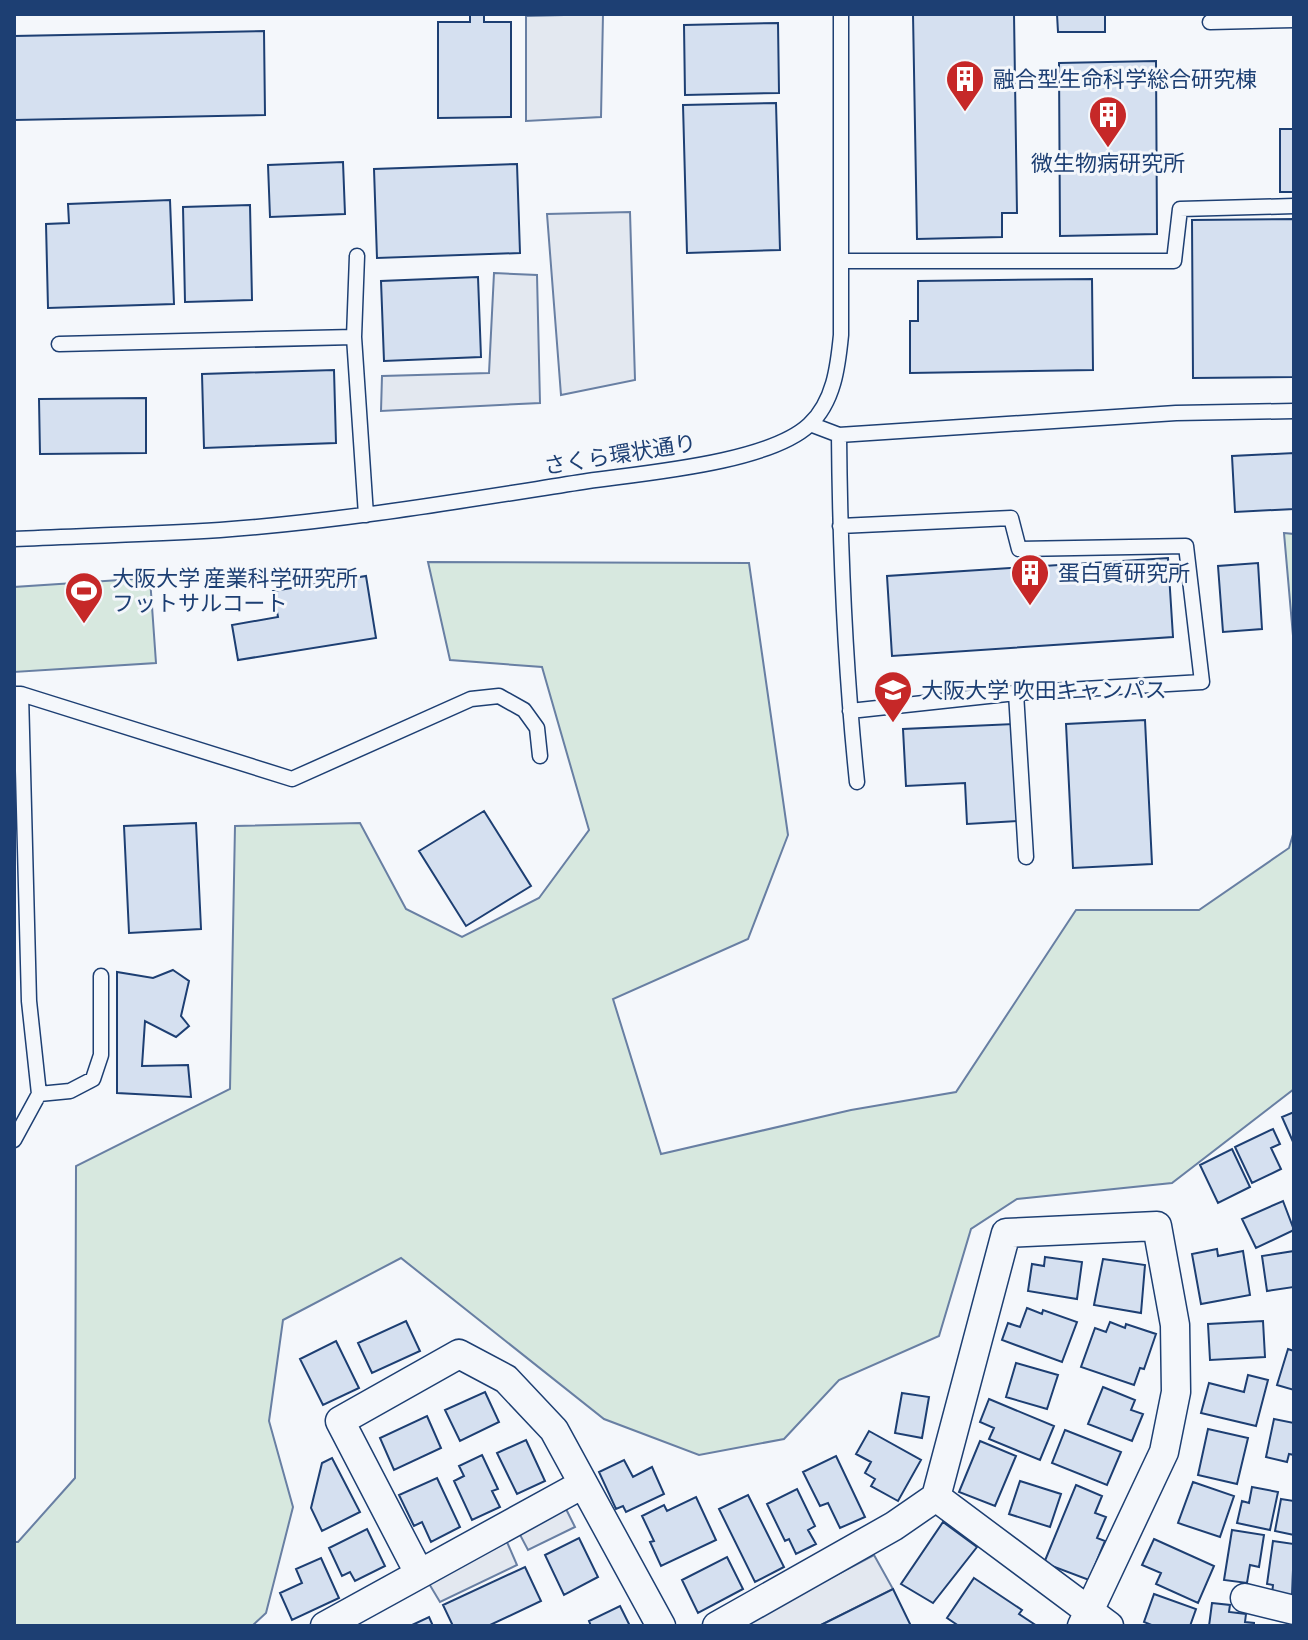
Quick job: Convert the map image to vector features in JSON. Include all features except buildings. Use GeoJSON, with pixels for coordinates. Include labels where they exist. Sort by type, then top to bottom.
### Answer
{"type":"FeatureCollection","features":[{"type":"Feature","properties":{"kind":"street"},"geometry":{"type":"LineString","coordinates":[[717,1626],[894,1526],[936,1497],[1006,1233],[1157,1226],[1175,1325],[1176,1392],[1164,1452],[1094,1621],[936,1497]]}},
{"type":"Feature","properties":{"kind":"street"},"geometry":{"type":"LineString","coordinates":[[419,1573],[340,1421],[459,1354],[506,1379],[554,1430],[661,1626]]}},
{"type":"Feature","properties":{"kind":"street"},"geometry":{"type":"LineString","coordinates":[[325,1626],[583,1484]]}},
{"type":"Feature","properties":{"kind":"street"},"geometry":{"type":"LineString","coordinates":[[1245,1598],[1280,1614]]}},
{"type":"Feature","properties":{"kind":"lane","name":"さくら環状通り"},"geometry":{"type":"LineString","coordinates":[[14,539],[222,530],[366,515],[691,466],[786,441],[810,424],[823,407],[837,375],[841,335],[841,14]]}},
{"type":"Feature","properties":{"kind":"lane"},"geometry":{"type":"LineString","coordinates":[[1210,22],[1294,20]]}},
{"type":"Feature","properties":{"kind":"lane"},"geometry":{"type":"LineString","coordinates":[[841,261],[1174,261],[1180,209],[1294,206]]}},
{"type":"Feature","properties":{"kind":"lane"},"geometry":{"type":"LineString","coordinates":[[357,256],[354,337],[366,515]]}},
{"type":"Feature","properties":{"kind":"lane"},"geometry":{"type":"LineString","coordinates":[[59,344],[354,337]]}},
{"type":"Feature","properties":{"kind":"lane"},"geometry":{"type":"LineString","coordinates":[[810,424],[839,435],[1176,413],[1294,411]]}},
{"type":"Feature","properties":{"kind":"lane"},"geometry":{"type":"LineString","coordinates":[[839,435],[840,526],[857,782]]}},
{"type":"Feature","properties":{"kind":"lane"},"geometry":{"type":"LineString","coordinates":[[840,526],[1011,518],[1019,549],[1186,546],[1202,682],[1016,693],[850,711]]}},
{"type":"Feature","properties":{"kind":"lane"},"geometry":{"type":"LineString","coordinates":[[1016,693],[1026,857]]}},
{"type":"Feature","properties":{"kind":"lane"},"geometry":{"type":"LineString","coordinates":[[14,1140],[39,1094],[29,1001],[18,694],[292,779],[471,699],[499,696],[524,710],[537,728],[540,756]]}},
{"type":"Feature","properties":{"kind":"lane"},"geometry":{"type":"LineString","coordinates":[[39,1094],[70,1091],[93,1079],[101,1055],[101,976]]}},
{"type":"Feature","properties":{"kind":"shaded area"},"geometry":{"type":"Polygon","coordinates":[[[603,14],[601,117],[526,121],[526,16],[603,14]]]}},
{"type":"Feature","properties":{"kind":"shaded area"},"geometry":{"type":"Polygon","coordinates":[[[630,212],[635,380],[561,395],[547,214],[630,212]]]}},
{"type":"Feature","properties":{"kind":"shaded area"},"geometry":{"type":"Polygon","coordinates":[[[494,273],[537,275],[540,403],[381,411],[382,376],[489,373],[494,273]]]}},
{"type":"Feature","properties":{"kind":"shaded area"},"geometry":{"type":"Polygon","coordinates":[[[1284,533],[1294,534],[1294,647],[1284,533]]]}},
{"type":"Feature","properties":{"kind":"shaded area"},"geometry":{"type":"Polygon","coordinates":[[[428,562],[749,563],[788,835],[748,939],[613,999],[661,1154],[851,1110],[956,1092],[1076,910],[1199,910],[1289,848],[1294,831],[1294,1089],[1172,1183],[1017,1199],[971,1229],[939,1336],[839,1380],[784,1439],[699,1455],[604,1419],[401,1258],[283,1320],[269,1421],[293,1507],[266,1613],[252,1626],[14,1626],[14,1542],[18,1542],[75,1478],[76,1166],[230,1089],[235,826],[360,823],[406,909],[462,937],[539,898],[589,830],[542,667],[450,660],[428,562]]]}},
{"type":"Feature","properties":{"kind":"shaded area","name":"大阪大学 産業科学研究所 フットサルコート"},"geometry":{"type":"Polygon","coordinates":[[[150,578],[156,663],[14,672],[14,587],[150,578]]]}},
{"type":"Feature","properties":{"kind":"shaded area"},"geometry":{"type":"Polygon","coordinates":[[[565,1507],[575,1527],[528,1550],[518,1531],[565,1507]]]}},
{"type":"Feature","properties":{"kind":"shaded area"},"geometry":{"type":"Polygon","coordinates":[[[507,1542],[517,1565],[440,1602],[428,1582],[507,1542]]]}},
{"type":"Feature","properties":{"kind":"shaded area"},"geometry":{"type":"Polygon","coordinates":[[[874,1555],[893,1589],[819,1626],[740,1626],[874,1555]]]}},
{"type":"Feature","properties":{"kind":"place","name":"融合型生命科学総合研究棟"},"geometry":{"type":"Point","coordinates":[965,113]}},
{"type":"Feature","properties":{"kind":"place","name":"微生物病研究所"},"geometry":{"type":"Point","coordinates":[1108,149]}},
{"type":"Feature","properties":{"kind":"place","name":"蛋白質研究所"},"geometry":{"type":"Point","coordinates":[1030,607]}},
{"type":"Feature","properties":{"kind":"place","name":"大阪大学 産業科学研究所 フットサルコート"},"geometry":{"type":"Point","coordinates":[84,625]}},
{"type":"Feature","properties":{"kind":"place","name":"大阪大学 吹田キャンパス"},"geometry":{"type":"Point","coordinates":[893,724]}}]}
